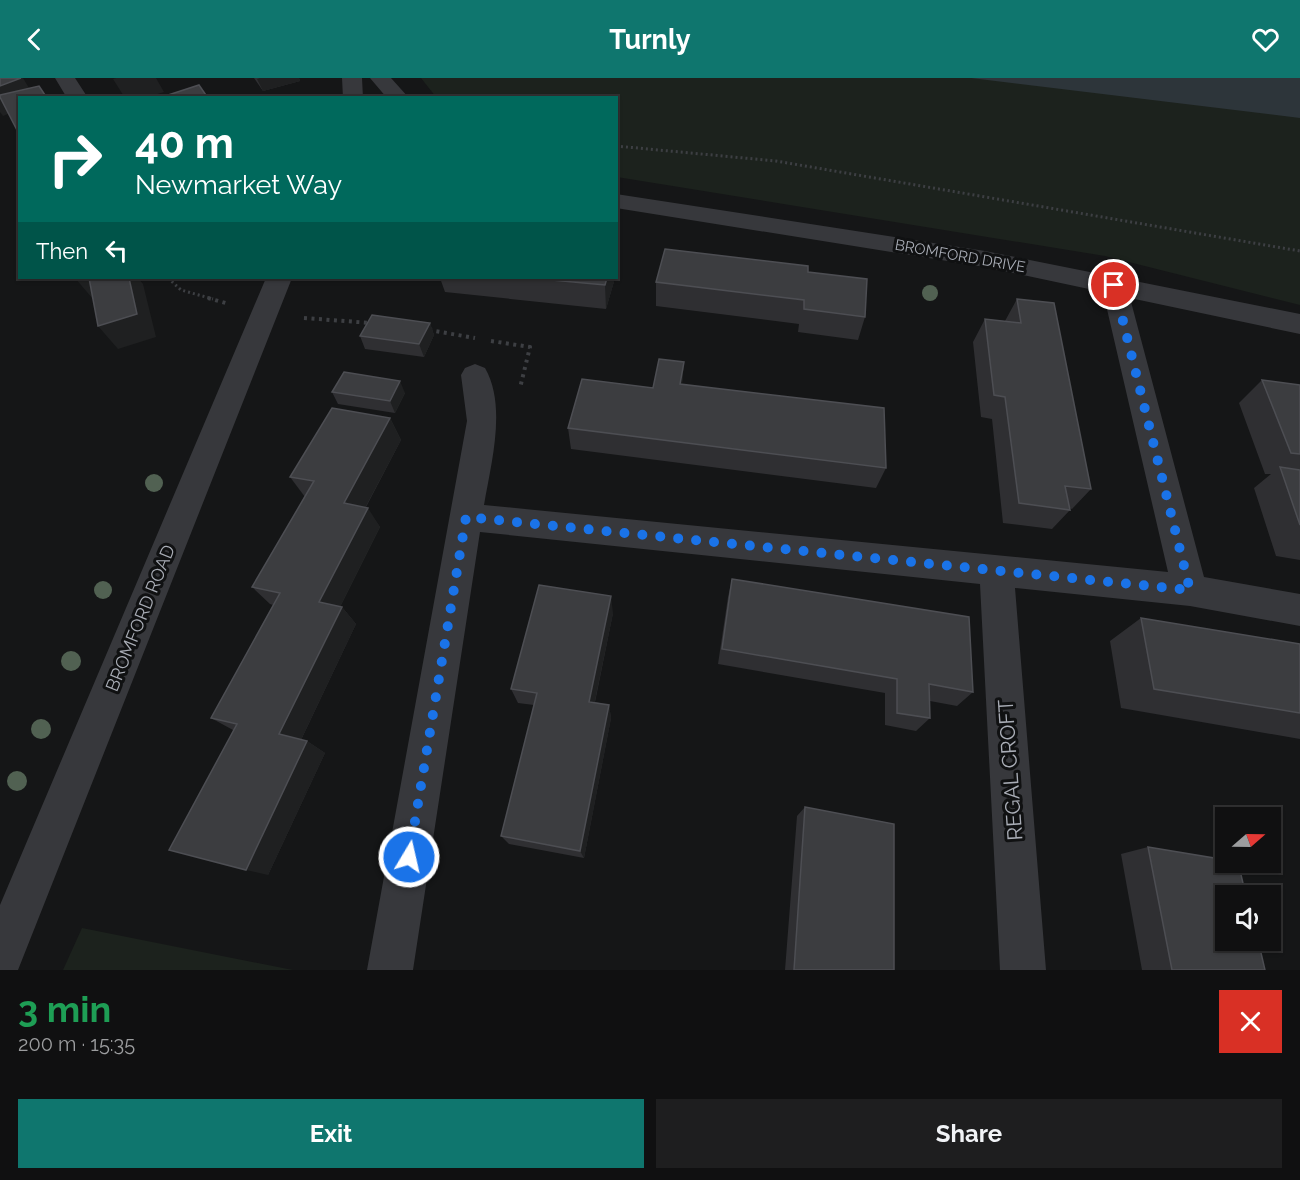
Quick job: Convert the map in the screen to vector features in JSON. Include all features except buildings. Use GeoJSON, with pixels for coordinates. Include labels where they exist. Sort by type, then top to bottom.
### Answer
{"type":"FeatureCollection","features":[{"type":"Feature","properties":{"kind":"street"},"geometry":{"type":"LineString","coordinates":[[65,78],[77,96]]}},
{"type":"Feature","properties":{"kind":"street"},"geometry":{"type":"LineString","coordinates":[[352,78],[353,96]]}},
{"type":"Feature","properties":{"kind":"street"},"geometry":{"type":"LineString","coordinates":[[380,78],[397,96]]}},
{"type":"Feature","properties":{"kind":"street","name":"BROMFORD DRIVE"},"geometry":{"type":"LineString","coordinates":[[618,201],[985,259],[1300,324]]}},
{"type":"Feature","properties":{"kind":"street","name":"BROMFORD ROAD"},"geometry":{"type":"LineString","coordinates":[[4,944],[279,279]]}},
{"type":"Feature","properties":{"kind":"street"},"geometry":{"type":"LineString","coordinates":[[1114,285],[1190,590]]}},
{"type":"Feature","properties":{"kind":"street"},"geometry":{"type":"LineString","coordinates":[[390,970],[482,421],[475,375]]}},
{"type":"Feature","properties":{"kind":"street"},"geometry":{"type":"LineString","coordinates":[[466,517],[1190,590],[1300,610]]}},
{"type":"Feature","properties":{"kind":"street","name":"REGAL CROFT"},"geometry":{"type":"LineString","coordinates":[[996,570],[1023,970]]}},
{"type":"Feature","properties":{"kind":"path"},"geometry":{"type":"LineString","coordinates":[[618,146],[776,161],[1300,251]]}},
{"type":"Feature","properties":{"kind":"path"},"geometry":{"type":"LineString","coordinates":[[364,324],[373,323]]}},
{"type":"Feature","properties":{"kind":"shaded area"},"geometry":{"type":"Polygon","coordinates":[[[421,78],[1300,78],[1300,305],[1105,256],[618,177],[618,96],[435,96],[421,78]]]}},
{"type":"Feature","properties":{"kind":"shaded area"},"geometry":{"type":"Polygon","coordinates":[[[971,78],[1300,78],[1300,118],[971,78]]]}},
{"type":"Feature","properties":{"kind":"shaded area"},"geometry":{"type":"Polygon","coordinates":[[[82,928],[293,970],[63,970],[82,928]]]}},
{"type":"Feature","properties":{"kind":"route"},"geometry":{"type":"LineString","coordinates":[[409,857],[466,517],[1190,590],[1114,285]]}}]}
